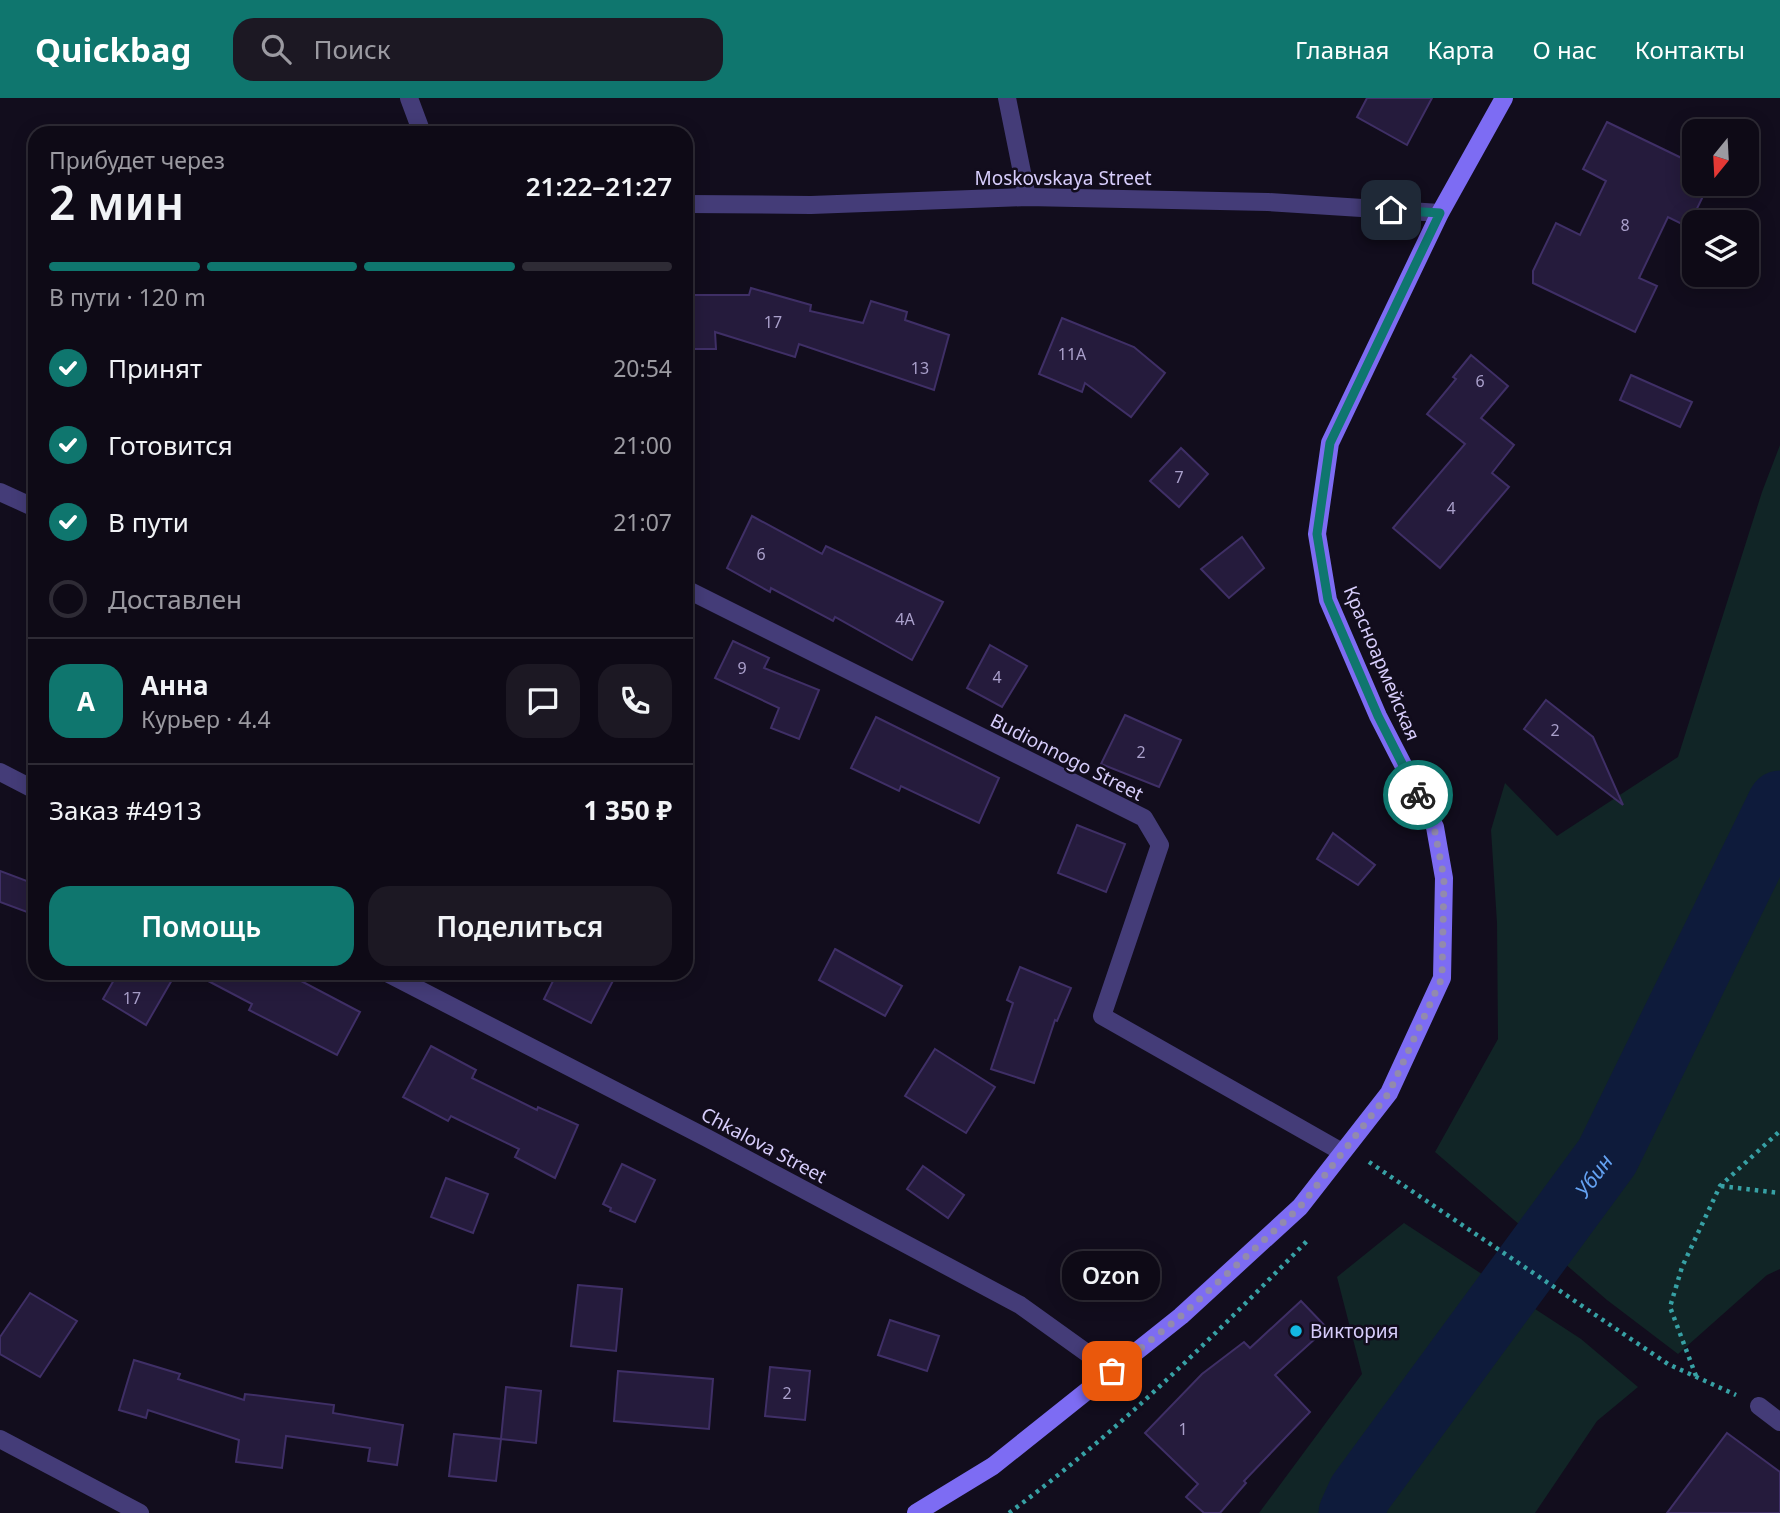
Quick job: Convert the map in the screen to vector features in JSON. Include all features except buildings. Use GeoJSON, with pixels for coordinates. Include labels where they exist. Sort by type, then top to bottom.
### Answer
{"type":"FeatureCollection","features":[{"type":"Feature","properties":{"kind":"street"},"geometry":{"type":"LineString","coordinates":[[409,98],[419,126]]}},
{"type":"Feature","properties":{"kind":"street"},"geometry":{"type":"LineString","coordinates":[[1007,98],[1027,197]]}},
{"type":"Feature","properties":{"kind":"street","name":"Красноармейская"},"geometry":{"type":"LineString","coordinates":[[916,1513],[993,1466],[1181,1316],[1300,1207],[1389,1093],[1442,978],[1444,878],[1434,827],[1378,716],[1328,600],[1317,534],[1330,443],[1440,213],[1504,98]]}},
{"type":"Feature","properties":{"kind":"street","name":"Moskovskaya Street"},"geometry":{"type":"LineString","coordinates":[[693,204],[811,205],[1027,197],[1268,201],[1440,213]]}},
{"type":"Feature","properties":{"kind":"street"},"geometry":{"type":"LineString","coordinates":[[0,492],[28,505]]}},
{"type":"Feature","properties":{"kind":"street","name":"Budionnogo Street"},"geometry":{"type":"LineString","coordinates":[[693,592],[1144,818],[1160,845],[1102,1016],[1342,1152]]}},
{"type":"Feature","properties":{"kind":"street"},"geometry":{"type":"LineString","coordinates":[[0,772],[28,786]]}},
{"type":"Feature","properties":{"kind":"street","name":"Chkalova Street"},"geometry":{"type":"LineString","coordinates":[[401,980],[707,1138],[1020,1305],[1112,1371]]}},
{"type":"Feature","properties":{"kind":"street"},"geometry":{"type":"LineString","coordinates":[[1759,1406],[1780,1422]]}},
{"type":"Feature","properties":{"kind":"street"},"geometry":{"type":"LineString","coordinates":[[0,1438],[140,1513]]}},
{"type":"Feature","properties":{"kind":"path"},"geometry":{"type":"LineString","coordinates":[[1696,1376],[1670,1307],[1682,1267],[1720,1186],[1780,1131]]}},
{"type":"Feature","properties":{"kind":"path"},"geometry":{"type":"LineString","coordinates":[[1342,1152],[1372,1163],[1668,1364],[1759,1406]]}},
{"type":"Feature","properties":{"kind":"path"},"geometry":{"type":"LineString","coordinates":[[1364,1174],[1372,1163]]}},
{"type":"Feature","properties":{"kind":"path"},"geometry":{"type":"LineString","coordinates":[[1720,1186],[1780,1193]]}},
{"type":"Feature","properties":{"kind":"path"},"geometry":{"type":"LineString","coordinates":[[1009,1513],[1059,1476],[1202,1348],[1313,1235]]}},
{"type":"Feature","properties":{"kind":"green space"},"geometry":{"type":"Polygon","coordinates":[[[1780,445],[1780,1269],[1767,1275],[1678,1354],[1607,1300],[1435,1152],[1498,1039],[1497,923],[1491,830],[1505,783],[1557,836],[1678,757],[1762,492],[1780,445]]]}},
{"type":"Feature","properties":{"kind":"green space"},"geometry":{"type":"Polygon","coordinates":[[[1404,1223],[1581,1339],[1638,1387],[1597,1421],[1535,1513],[1259,1513],[1362,1374],[1337,1277],[1404,1223]]]}},
{"type":"Feature","properties":{"kind":"waterway","name":"Убин"},"geometry":{"type":"LineString","coordinates":[[1351,1513],[1360,1493],[1607,1157],[1780,803]]}},
{"type":"Feature","properties":{"kind":"way so far"},"geometry":{"type":"LineString","coordinates":[[1112,1371],[1181,1316],[1300,1207],[1389,1093],[1442,978],[1444,878],[1434,827],[1418,795]]}},
{"type":"Feature","properties":{"kind":"place","name":"Виктория"},"geometry":{"type":"Point","coordinates":[1296,1331]}},
{"type":"Feature","properties":{"kind":"place","name":"Ozon"},"geometry":{"type":"Point","coordinates":[1112,1371]}},
{"type":"Feature","properties":{"kind":"route"},"geometry":{"type":"LineString","coordinates":[[1391,210],[1440,213],[1330,443],[1317,534],[1328,600],[1378,716],[1418,795]]}}]}
